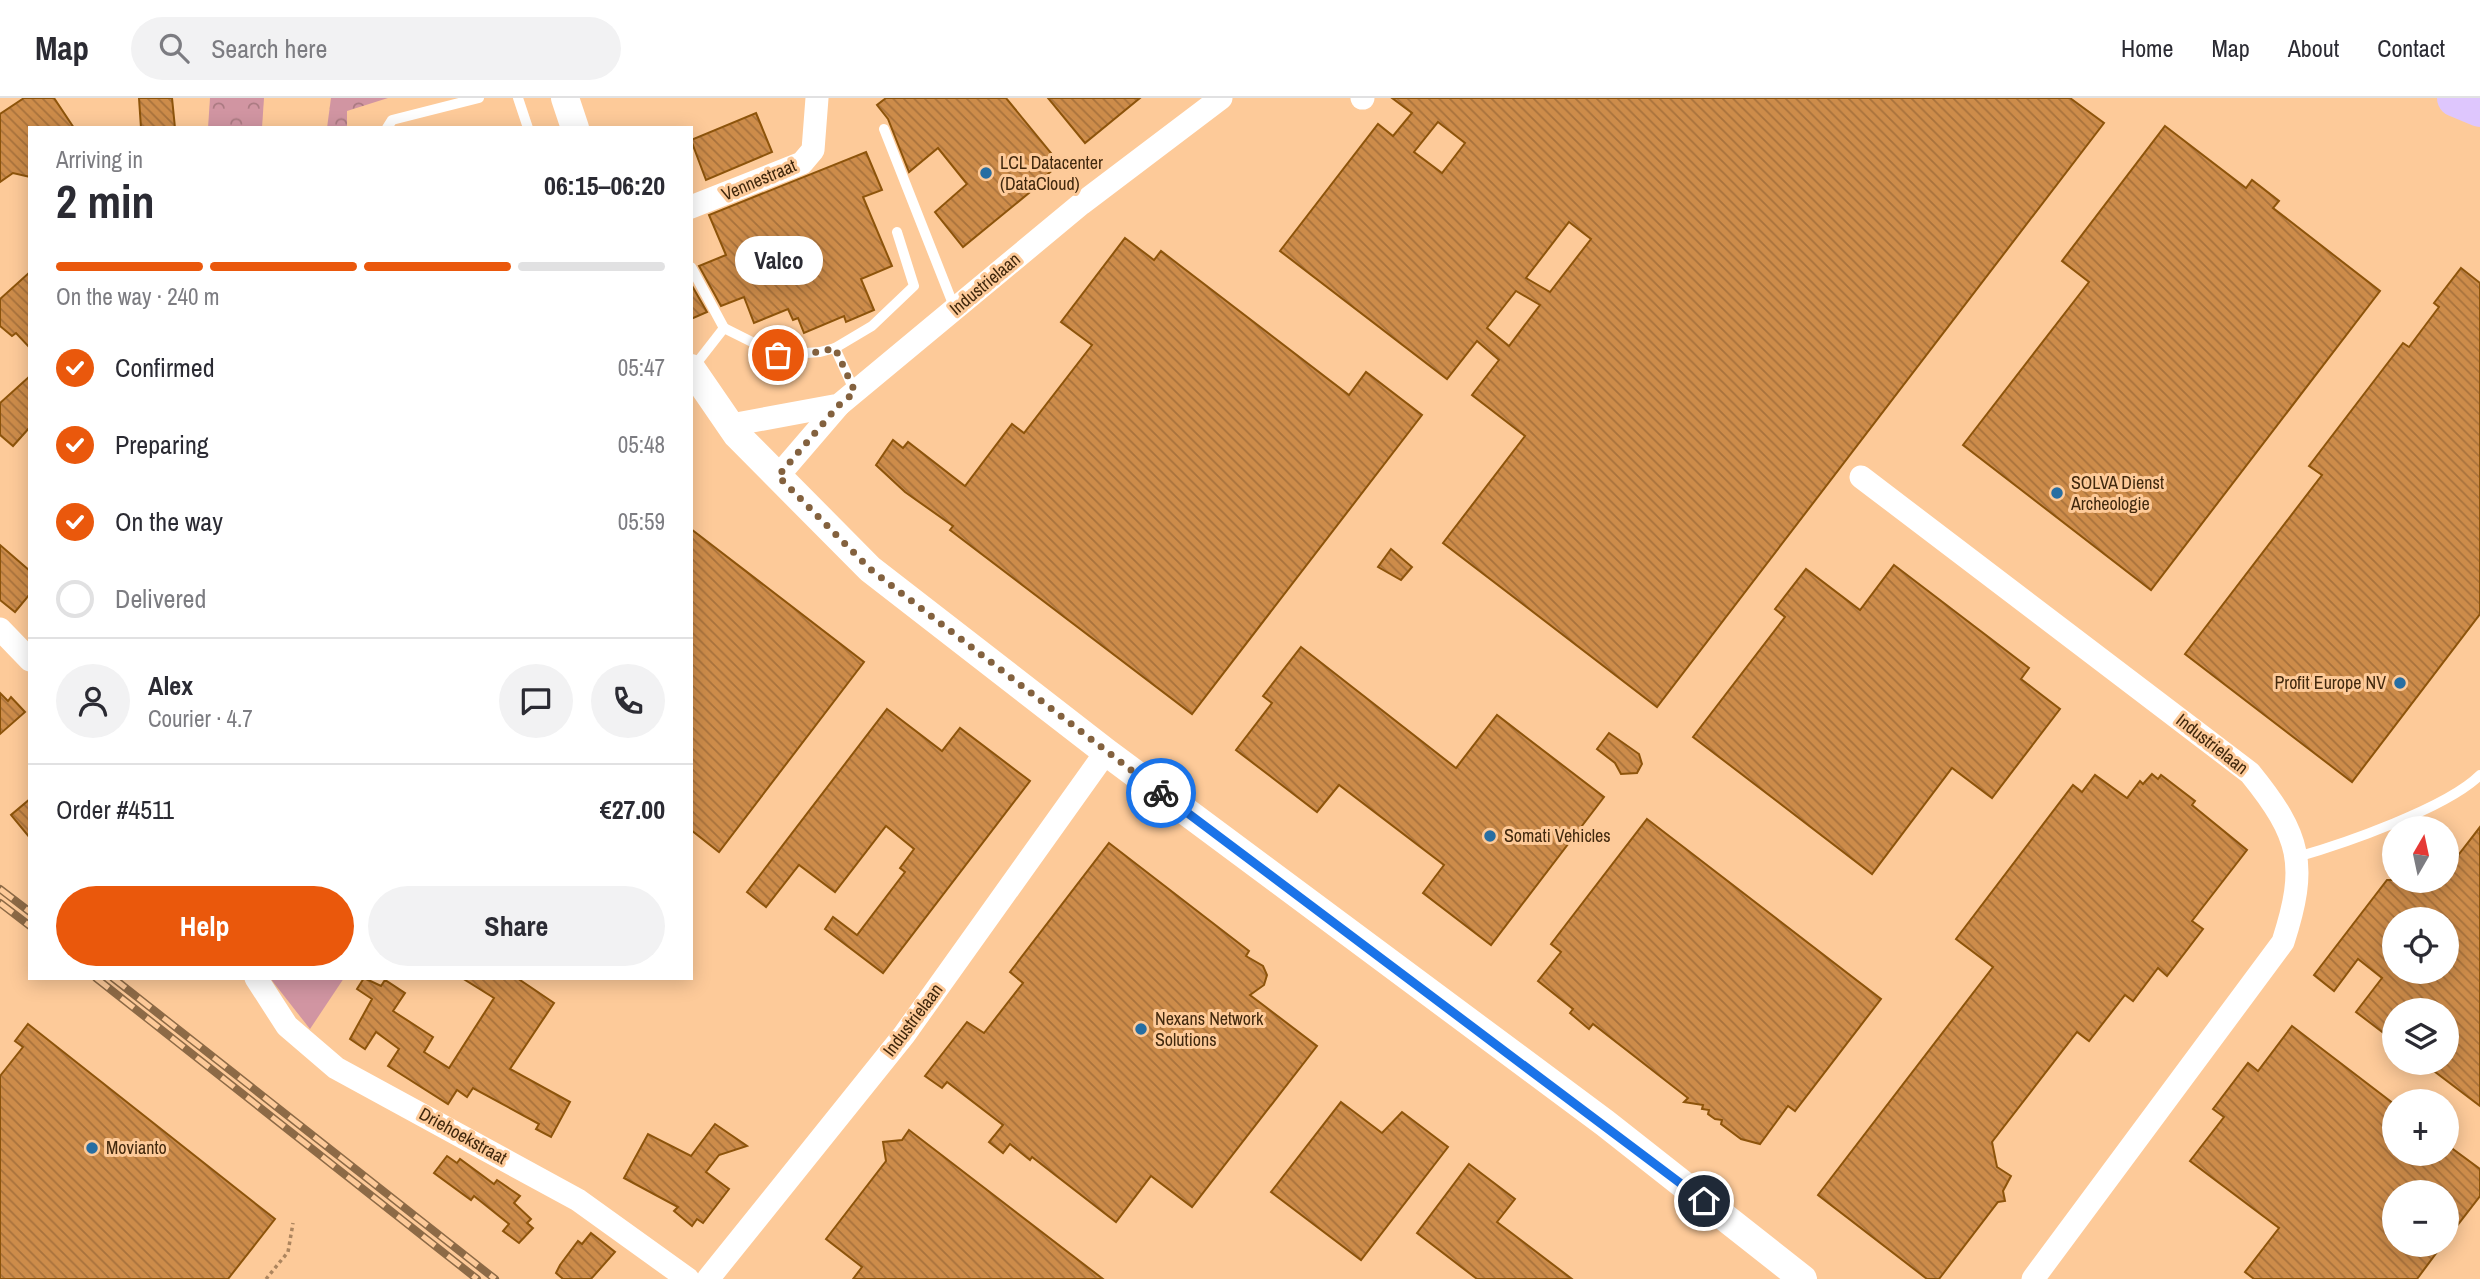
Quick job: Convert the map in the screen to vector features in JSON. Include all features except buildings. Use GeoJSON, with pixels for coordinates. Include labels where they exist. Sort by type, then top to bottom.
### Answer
{"type":"FeatureCollection","features":[{"type":"Feature","properties":{"kind":"highway"},"geometry":{"type":"LineString","coordinates":[[2456,98],[2480,108]]}},
{"type":"Feature","properties":{"kind":"street","name":"Vennestraat"},"geometry":{"type":"LineString","coordinates":[[693,206],[802,163],[813,150],[817,98]]}},
{"type":"Feature","properties":{"kind":"street","name":"Industrielaan"},"geometry":{"type":"LineString","coordinates":[[731,425],[847,399],[1081,204],[1221,98]]}},
{"type":"Feature","properties":{"kind":"street"},"geometry":{"type":"LineString","coordinates":[[693,372],[731,425],[870,569],[1106,752],[1605,1124],[1803,1279]]}},
{"type":"Feature","properties":{"kind":"street"},"geometry":{"type":"LineString","coordinates":[[778,476],[847,399]]}},
{"type":"Feature","properties":{"kind":"street","name":"Industrielaan"},"geometry":{"type":"LineString","coordinates":[[1861,477],[2250,773],[2280,810],[2297,857],[2299,880],[2283,942],[2033,1279]]}},
{"type":"Feature","properties":{"kind":"street"},"geometry":{"type":"LineString","coordinates":[[0,629],[28,658]]}},
{"type":"Feature","properties":{"kind":"street","name":"Industrielaan"},"geometry":{"type":"LineString","coordinates":[[709,1279],[904,1035],[1106,752]]}},
{"type":"Feature","properties":{"kind":"street","name":"Driehoekstraat"},"geometry":{"type":"LineString","coordinates":[[257,980],[287,1026],[336,1068],[578,1200],[688,1279]]}},
{"type":"Feature","properties":{"kind":"lane"},"geometry":{"type":"LineString","coordinates":[[388,126],[392,120],[479,98]]}},
{"type":"Feature","properties":{"kind":"lane"},"geometry":{"type":"LineString","coordinates":[[518,98],[527,126]]}},
{"type":"Feature","properties":{"kind":"lane"},"geometry":{"type":"LineString","coordinates":[[884,129],[955,309]]}},
{"type":"Feature","properties":{"kind":"lane"},"geometry":{"type":"LineString","coordinates":[[693,271],[723,328],[778,355],[820,352],[835,348],[872,326],[914,286],[897,232]]}},
{"type":"Feature","properties":{"kind":"lane"},"geometry":{"type":"LineString","coordinates":[[693,366],[723,328]]}},
{"type":"Feature","properties":{"kind":"lane"},"geometry":{"type":"LineString","coordinates":[[835,348],[847,399]]}},
{"type":"Feature","properties":{"kind":"lane"},"geometry":{"type":"LineString","coordinates":[[2297,857],[2346,843],[2441,800],[2480,775]]}},
{"type":"Feature","properties":{"kind":"path"},"geometry":{"type":"LineString","coordinates":[[266,1279],[288,1252],[293,1223]]}},
{"type":"Feature","properties":{"kind":"green space"},"geometry":{"type":"Polygon","coordinates":[[[210,98],[264,98],[262,126],[208,126],[210,98]]]}},
{"type":"Feature","properties":{"kind":"green space"},"geometry":{"type":"Polygon","coordinates":[[[331,98],[388,98],[347,111],[347,126],[327,126],[331,98]]]}},
{"type":"Feature","properties":{"kind":"green space"},"geometry":{"type":"Polygon","coordinates":[[[272,980],[343,980],[310,1029],[272,980]]]}},
{"type":"Feature","properties":{"kind":"railway"},"geometry":{"type":"LineString","coordinates":[[0,889],[28,910]]}},
{"type":"Feature","properties":{"kind":"railway"},"geometry":{"type":"LineString","coordinates":[[0,903],[28,924]]}},
{"type":"Feature","properties":{"kind":"railway"},"geometry":{"type":"LineString","coordinates":[[99,980],[477,1279]]}},
{"type":"Feature","properties":{"kind":"railway"},"geometry":{"type":"LineString","coordinates":[[116,980],[495,1279]]}},
{"type":"Feature","properties":{"kind":"way so far"},"geometry":{"type":"LineString","coordinates":[[778,355],[820,352],[835,348],[855,392],[839,405],[778,476],[870,569],[1161,793]]}},
{"type":"Feature","properties":{"kind":"place","name":"LCL Datacenter (DataCloud)"},"geometry":{"type":"Point","coordinates":[986,173]}},
{"type":"Feature","properties":{"kind":"place","name":"Valco"},"geometry":{"type":"Point","coordinates":[778,355]}},
{"type":"Feature","properties":{"kind":"place","name":"SOLVA Dienst Archeologie"},"geometry":{"type":"Point","coordinates":[2057,493]}},
{"type":"Feature","properties":{"kind":"place","name":"Profit Europe NV"},"geometry":{"type":"Point","coordinates":[2400,683]}},
{"type":"Feature","properties":{"kind":"place","name":"Somati Vehicles"},"geometry":{"type":"Point","coordinates":[1490,836]}},
{"type":"Feature","properties":{"kind":"place","name":"Nexans Network Solutions"},"geometry":{"type":"Point","coordinates":[1141,1029]}},
{"type":"Feature","properties":{"kind":"place","name":"Movianto"},"geometry":{"type":"Point","coordinates":[92,1148]}},
{"type":"Feature","properties":{"kind":"route"},"geometry":{"type":"LineString","coordinates":[[1161,793],[1704,1201]]}}]}
